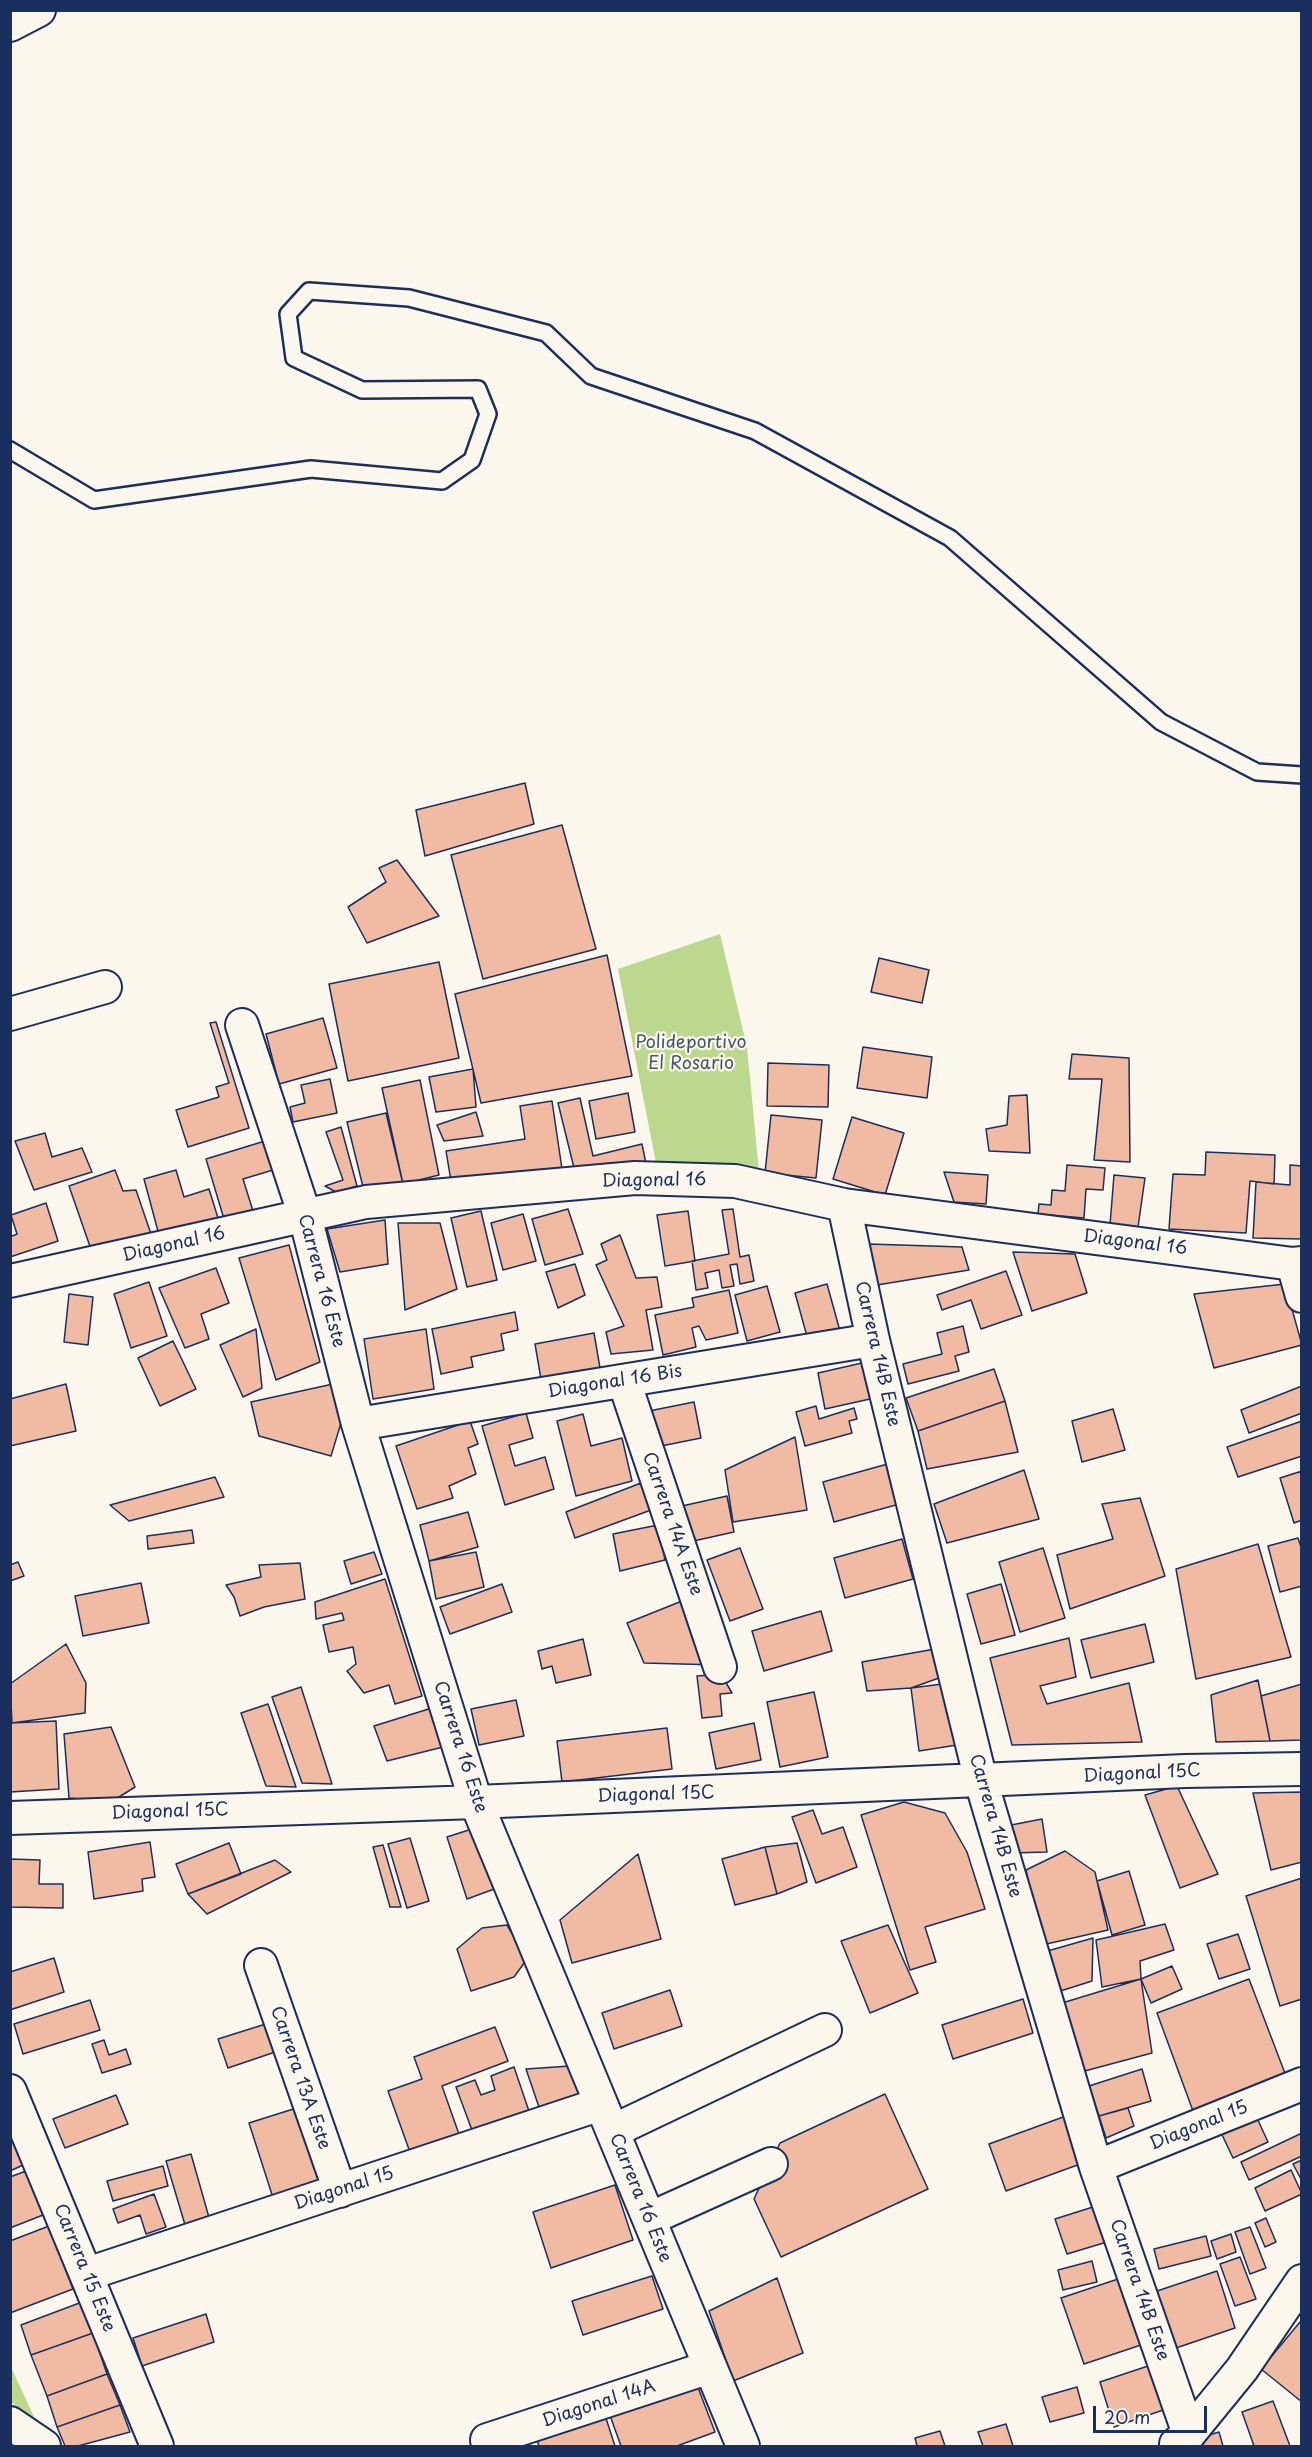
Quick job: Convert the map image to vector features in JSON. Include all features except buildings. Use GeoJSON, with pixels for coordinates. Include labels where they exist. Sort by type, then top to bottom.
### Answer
{"type":"FeatureCollection","features":[{"type":"Feature","properties":{"kind":"street"},"geometry":{"type":"LineString","coordinates":[[10,25],[39,10]]}},
{"type":"Feature","properties":{"kind":"street"},"geometry":{"type":"LineString","coordinates":[[10,1014],[105,987]]}},
{"type":"Feature","properties":{"kind":"street","name":"Carrera 16 Este"},"geometry":{"type":"LineString","coordinates":[[242,1025],[305,1216],[358,1424],[476,1802],[743,2446]]}},
{"type":"Feature","properties":{"kind":"street","name":"Diagonal 16"},"geometry":{"type":"LineString","coordinates":[[10,1281],[366,1202],[635,1178],[735,1181],[844,1205],[1297,1264]]}},
{"type":"Feature","properties":{"kind":"street","name":"Carrera 14B Este"},"geometry":{"type":"LineString","coordinates":[[844,1205],[873,1340],[981,1781],[1096,2167],[1181,2440]]}},
{"type":"Feature","properties":{"kind":"street"},"geometry":{"type":"LineString","coordinates":[[1297,1264],[1302,1296]]}},
{"type":"Feature","properties":{"kind":"street","name":"Diagonal 16 Bis"},"geometry":{"type":"LineString","coordinates":[[358,1424],[873,1340]]}},
{"type":"Feature","properties":{"kind":"street","name":"Carrera 14A Este"},"geometry":{"type":"LineString","coordinates":[[624,1381],[720,1667]]}},
{"type":"Feature","properties":{"kind":"street","name":"Diagonal 15C"},"geometry":{"type":"LineString","coordinates":[[10,1818],[476,1802],[1185,1771],[1302,1769]]}},
{"type":"Feature","properties":{"kind":"street","name":"Carrera 13A Este"},"geometry":{"type":"LineString","coordinates":[[261,1965],[340,2191]]}},
{"type":"Feature","properties":{"kind":"street","name":"Diagonal 15"},"geometry":{"type":"LineString","coordinates":[[87,2274],[340,2191],[607,2118],[825,2030]]}},
{"type":"Feature","properties":{"kind":"street","name":"Diagonal 15"},"geometry":{"type":"LineString","coordinates":[[1096,2167],[1302,2084]]}},
{"type":"Feature","properties":{"kind":"street","name":"Carrera 15 Este"},"geometry":{"type":"LineString","coordinates":[[10,2091],[157,2446]]}},
{"type":"Feature","properties":{"kind":"street"},"geometry":{"type":"LineString","coordinates":[[649,2219],[771,2164]]}},
{"type":"Feature","properties":{"kind":"street"},"geometry":{"type":"LineString","coordinates":[[1181,2440],[1242,2369],[1302,2281]]}},
{"type":"Feature","properties":{"kind":"street","name":"Diagonal 14A"},"geometry":{"type":"LineString","coordinates":[[487,2440],[710,2367]]}},
{"type":"Feature","properties":{"kind":"street"},"geometry":{"type":"LineString","coordinates":[[10,2423],[44,2446]]}},
{"type":"Feature","properties":{"kind":"lane"},"geometry":{"type":"LineString","coordinates":[[10,450],[94,500],[311,469],[442,481],[472,460],[488,414],[478,389],[362,390],[294,358],[288,314],[309,291],[398,297],[546,333],[591,376],[755,432],[950,538],[1161,722],[1257,772],[1302,775]]}},
{"type":"Feature","properties":{"kind":"green space","name":"Polideportivo El Rosario"},"geometry":{"type":"Polygon","coordinates":[[[720,934],[747,1047],[759,1172],[657,1168],[618,969],[720,934]]]}},
{"type":"Feature","properties":{"kind":"green space"},"geometry":{"type":"Polygon","coordinates":[[[11,2367],[35,2419],[11,2402],[11,2367]]]}}]}
